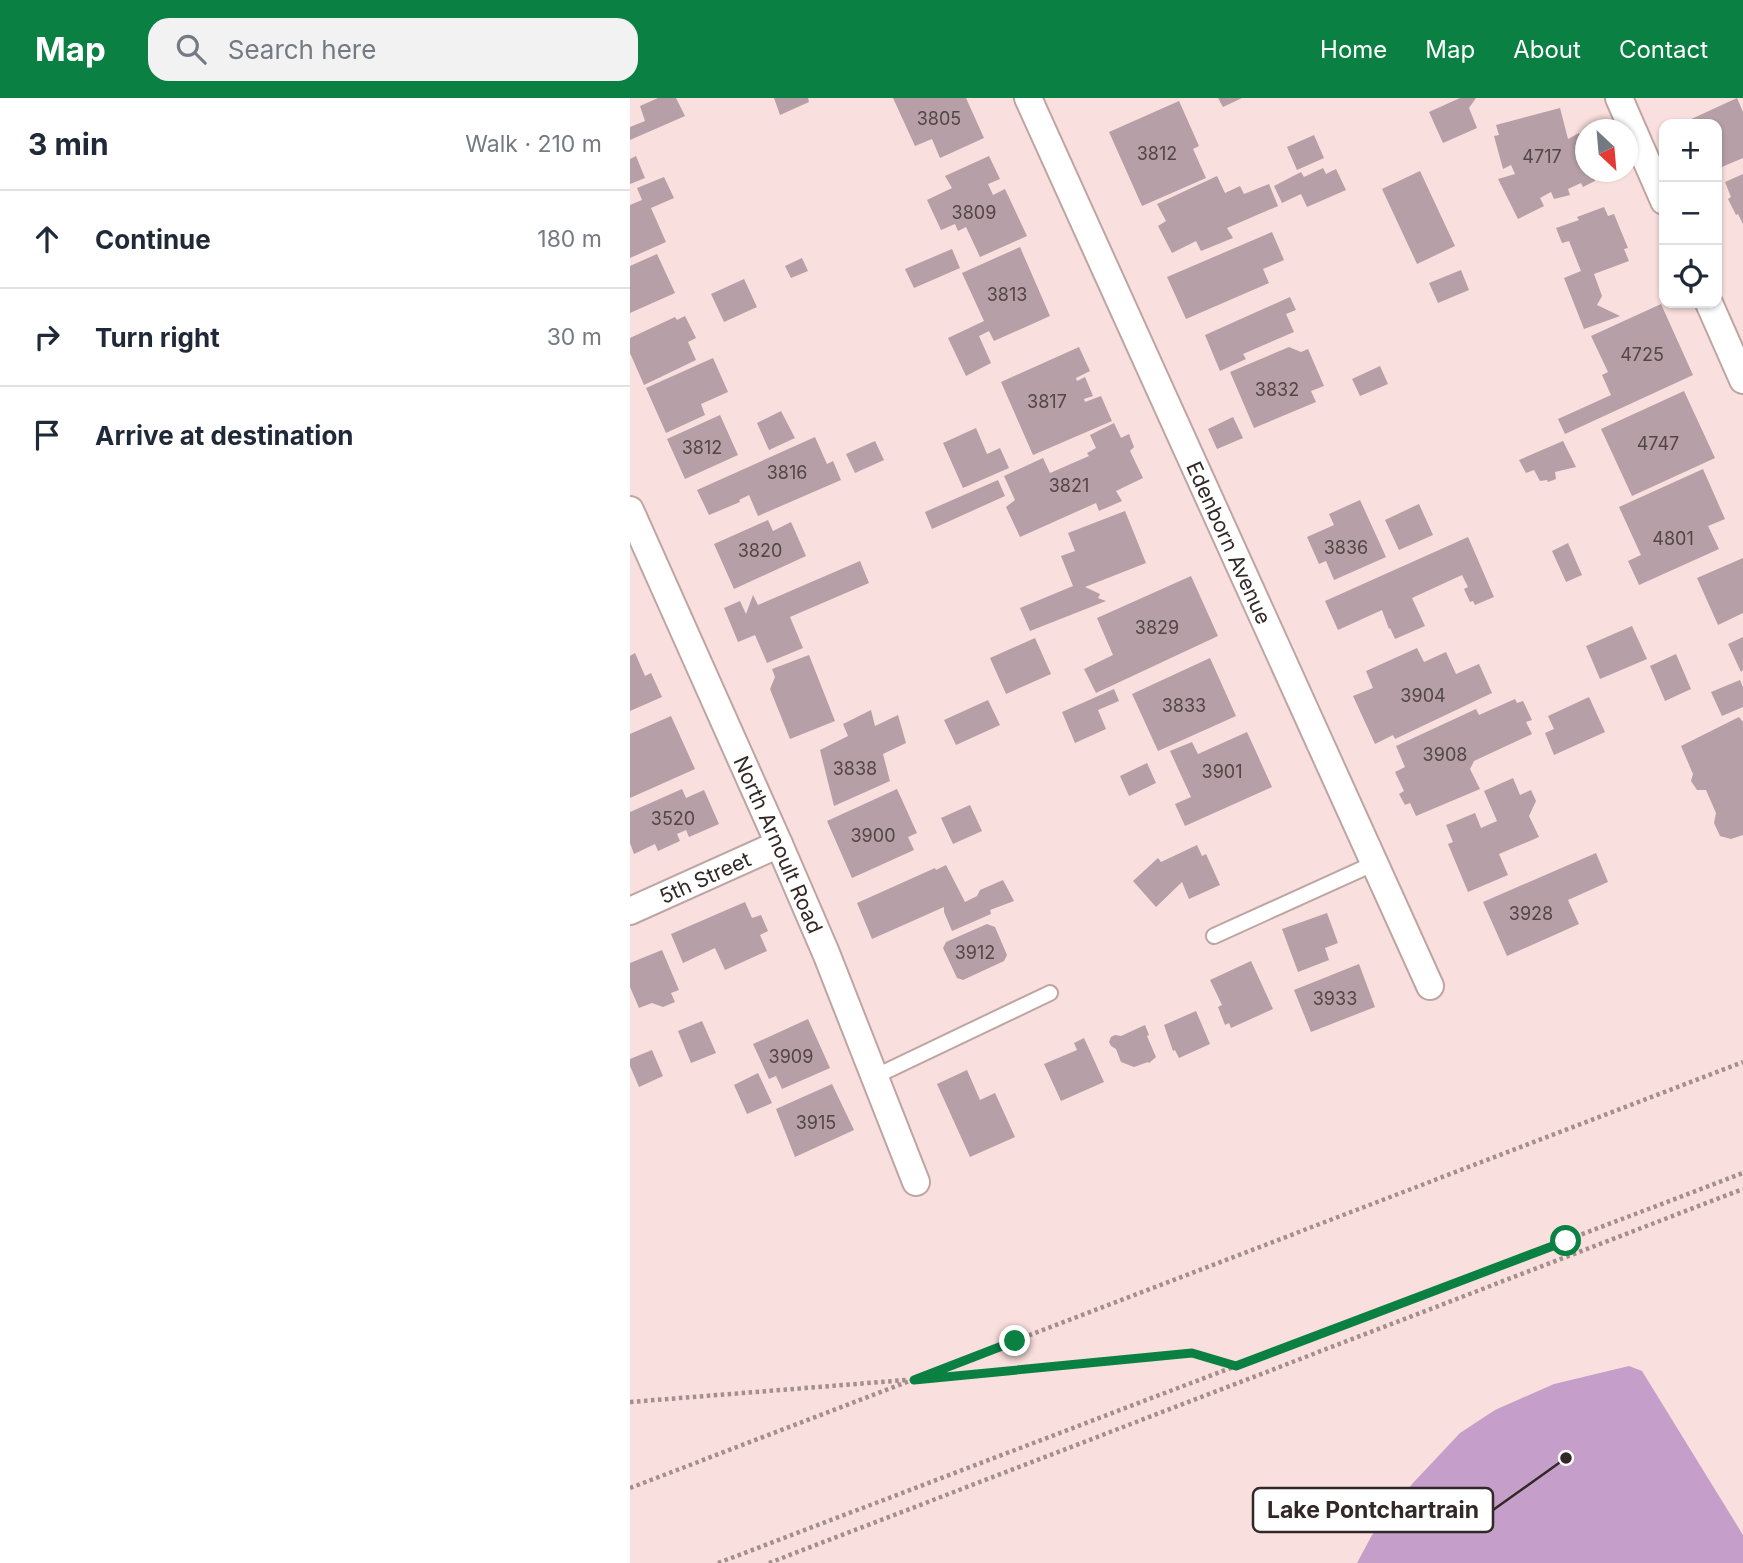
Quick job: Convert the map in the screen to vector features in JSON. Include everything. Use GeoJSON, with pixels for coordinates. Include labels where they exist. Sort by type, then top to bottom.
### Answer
{"type":"FeatureCollection","features":[{"type":"Feature","properties":{"kind":"street","name":"Edenborn Avenue"},"geometry":{"type":"LineString","coordinates":[[1028,98],[1430,986]]}},
{"type":"Feature","properties":{"kind":"street"},"geometry":{"type":"LineString","coordinates":[[1619,98],[1659,190]]}},
{"type":"Feature","properties":{"kind":"street"},"geometry":{"type":"LineString","coordinates":[[1711,308],[1743,380]]}},
{"type":"Feature","properties":{"kind":"street","name":"North Arnoult Road"},"geometry":{"type":"LineString","coordinates":[[630,510],[637,546],[779,844],[826,953],[916,1182]]}},
{"type":"Feature","properties":{"kind":"street","name":"5th Street"},"geometry":{"type":"LineString","coordinates":[[630,911],[779,844]]}},
{"type":"Feature","properties":{"kind":"lane"},"geometry":{"type":"LineString","coordinates":[[1214,936],[1375,863]]}},
{"type":"Feature","properties":{"kind":"lane"},"geometry":{"type":"LineString","coordinates":[[874,1077],[1051,993]]}},
{"type":"Feature","properties":{"kind":"path"},"geometry":{"type":"LineString","coordinates":[[630,1488],[1743,1062]]}},
{"type":"Feature","properties":{"kind":"path"},"geometry":{"type":"LineString","coordinates":[[718,1563],[1743,1173]]}},
{"type":"Feature","properties":{"kind":"path"},"geometry":{"type":"LineString","coordinates":[[769,1563],[1743,1189]]}},
{"type":"Feature","properties":{"kind":"path"},"geometry":{"type":"LineString","coordinates":[[630,1402],[914,1380],[1192,1353],[1236,1366]]}},
{"type":"Feature","properties":{"kind":"shaded area"},"geometry":{"type":"Polygon","coordinates":[[[1629,1366],[1642,1371],[1743,1535],[1743,1563],[1357,1563],[1372,1535],[1413,1483],[1460,1433],[1495,1410],[1554,1384],[1629,1366]]]}},
{"type":"Feature","properties":{"kind":"building"},"geometry":{"type":"Polygon","coordinates":[[[658,98],[676,98],[685,116],[630,140],[630,127],[645,121],[640,106],[658,98]]]}},
{"type":"Feature","properties":{"kind":"building"},"geometry":{"type":"Polygon","coordinates":[[[774,98],[808,98],[809,102],[780,115],[774,98]]]}},
{"type":"Feature","properties":{"kind":"building"},"geometry":{"type":"Polygon","coordinates":[[[893,98],[966,98],[984,138],[940,158],[932,139],[915,146],[893,98]]]}},
{"type":"Feature","properties":{"kind":"building"},"geometry":{"type":"Polygon","coordinates":[[[1218,98],[1242,98],[1223,107],[1218,98]]]}},
{"type":"Feature","properties":{"kind":"building"},"geometry":{"type":"Polygon","coordinates":[[[1460,98],[1476,98],[1469,108],[1477,128],[1443,143],[1429,112],[1460,98]]]}},
{"type":"Feature","properties":{"kind":"building"},"geometry":{"type":"Polygon","coordinates":[[[1737,98],[1743,112],[1743,158],[1722,167],[1722,119],[1691,119],[1737,98]]]}},
{"type":"Feature","properties":{"kind":"building"},"geometry":{"type":"Polygon","coordinates":[[[1179,101],[1199,146],[1193,149],[1206,178],[1142,206],[1109,132],[1179,101]]]}},
{"type":"Feature","properties":{"kind":"building"},"geometry":{"type":"Polygon","coordinates":[[[1560,108],[1568,139],[1575,135],[1575,182],[1593,182],[1583,187],[1581,183],[1568,189],[1570,195],[1554,199],[1551,192],[1540,198],[1544,206],[1518,219],[1498,179],[1515,174],[1511,165],[1503,169],[1494,136],[1499,135],[1496,125],[1560,108]]]}},
{"type":"Feature","properties":{"kind":"building"},"geometry":{"type":"Polygon","coordinates":[[[1314,135],[1324,158],[1297,170],[1287,147],[1314,135]]]}},
{"type":"Feature","properties":{"kind":"building"},"geometry":{"type":"Polygon","coordinates":[[[636,156],[645,178],[630,184],[630,159],[636,156]]]}},
{"type":"Feature","properties":{"kind":"building"},"geometry":{"type":"Polygon","coordinates":[[[989,156],[1000,179],[988,184],[993,195],[1005,189],[1027,236],[980,257],[966,227],[958,231],[955,224],[941,230],[927,200],[952,188],[945,176],[989,156]]]}},
{"type":"Feature","properties":{"kind":"building"},"geometry":{"type":"Polygon","coordinates":[[[1323,168],[1326,174],[1336,169],[1346,190],[1307,207],[1301,194],[1282,203],[1274,186],[1301,172],[1304,177],[1323,168]]]}},
{"type":"Feature","properties":{"kind":"building"},"geometry":{"type":"Polygon","coordinates":[[[1420,171],[1455,246],[1417,264],[1382,189],[1420,171]]]}},
{"type":"Feature","properties":{"kind":"building"},"geometry":{"type":"Polygon","coordinates":[[[1743,174],[1743,224],[1728,199],[1731,197],[1725,182],[1743,174]]]}},
{"type":"Feature","properties":{"kind":"building"},"geometry":{"type":"Polygon","coordinates":[[[1217,176],[1225,193],[1240,186],[1244,194],[1269,184],[1278,206],[1227,228],[1233,238],[1201,251],[1196,241],[1172,253],[1158,226],[1166,221],[1157,204],[1217,176]]]}},
{"type":"Feature","properties":{"kind":"building"},"geometry":{"type":"Polygon","coordinates":[[[664,177],[674,198],[651,208],[666,242],[630,258],[630,205],[642,200],[637,188],[664,177]]]}},
{"type":"Feature","properties":{"kind":"building"},"geometry":{"type":"Polygon","coordinates":[[[1604,207],[1608,216],[1614,214],[1628,248],[1624,249],[1629,261],[1594,274],[1602,296],[1597,305],[1620,316],[1584,329],[1564,278],[1581,271],[1569,241],[1562,243],[1556,228],[1604,207]]]}},
{"type":"Feature","properties":{"kind":"building"},"geometry":{"type":"Polygon","coordinates":[[[1272,232],[1284,260],[1263,269],[1269,283],[1186,319],[1167,277],[1272,232]]]}},
{"type":"Feature","properties":{"kind":"building"},"geometry":{"type":"Polygon","coordinates":[[[1020,247],[1050,316],[994,341],[989,331],[979,336],[991,363],[966,376],[948,338],[984,321],[962,273],[1020,247]]]}},
{"type":"Feature","properties":{"kind":"building"},"geometry":{"type":"Polygon","coordinates":[[[952,249],[960,268],[914,288],[905,269],[952,249]]]}},
{"type":"Feature","properties":{"kind":"building"},"geometry":{"type":"Polygon","coordinates":[[[657,254],[675,293],[630,313],[630,266],[657,254]]]}},
{"type":"Feature","properties":{"kind":"building"},"geometry":{"type":"Polygon","coordinates":[[[802,258],[808,271],[791,278],[785,266],[802,258]]]}},
{"type":"Feature","properties":{"kind":"building"},"geometry":{"type":"Polygon","coordinates":[[[1461,270],[1469,290],[1438,303],[1429,283],[1461,270]]]}},
{"type":"Feature","properties":{"kind":"building"},"geometry":{"type":"Polygon","coordinates":[[[744,279],[757,307],[724,322],[711,294],[744,279]]]}},
{"type":"Feature","properties":{"kind":"building"},"geometry":{"type":"Polygon","coordinates":[[[1290,297],[1296,310],[1286,314],[1294,332],[1243,354],[1246,359],[1220,371],[1205,335],[1290,297]]]}},
{"type":"Feature","properties":{"kind":"building"},"geometry":{"type":"Polygon","coordinates":[[[1659,305],[1693,375],[1565,434],[1558,419],[1611,395],[1602,375],[1608,372],[1591,336],[1659,305]]]}},
{"type":"Feature","properties":{"kind":"building"},"geometry":{"type":"Polygon","coordinates":[[[685,316],[696,338],[688,342],[696,360],[644,385],[630,353],[630,338],[675,317],[677,320],[685,316]]]}},
{"type":"Feature","properties":{"kind":"building"},"geometry":{"type":"Polygon","coordinates":[[[1079,347],[1090,371],[1076,378],[1077,381],[1085,377],[1093,396],[1084,399],[1085,402],[1101,396],[1112,421],[1033,455],[1001,382],[1079,347]]]}},
{"type":"Feature","properties":{"kind":"building"},"geometry":{"type":"Polygon","coordinates":[[[1289,347],[1301,352],[1308,349],[1324,386],[1311,391],[1316,402],[1254,428],[1230,372],[1289,347]]]}},
{"type":"Feature","properties":{"kind":"building"},"geometry":{"type":"Polygon","coordinates":[[[713,358],[728,392],[701,404],[705,415],[666,433],[646,388],[713,358]]]}},
{"type":"Feature","properties":{"kind":"building"},"geometry":{"type":"Polygon","coordinates":[[[1380,366],[1388,384],[1360,396],[1352,379],[1380,366]]]}},
{"type":"Feature","properties":{"kind":"building"},"geometry":{"type":"Polygon","coordinates":[[[1684,391],[1715,458],[1632,496],[1601,429],[1684,391]]]}},
{"type":"Feature","properties":{"kind":"building"},"geometry":{"type":"Polygon","coordinates":[[[781,411],[795,438],[769,450],[757,423],[781,411]]]}},
{"type":"Feature","properties":{"kind":"building"},"geometry":{"type":"Polygon","coordinates":[[[720,415],[738,455],[685,479],[667,439],[720,415]]]}},
{"type":"Feature","properties":{"kind":"building"},"geometry":{"type":"Polygon","coordinates":[[[1233,417],[1243,438],[1217,449],[1208,429],[1233,417]]]}},
{"type":"Feature","properties":{"kind":"building"},"geometry":{"type":"Polygon","coordinates":[[[1114,423],[1121,438],[1129,434],[1134,447],[1130,451],[1143,478],[1116,491],[1122,501],[1099,511],[1096,503],[1020,537],[1006,507],[1015,500],[1004,476],[1043,458],[1050,473],[1089,456],[1087,453],[1096,448],[1090,435],[1114,423]]]}},
{"type":"Feature","properties":{"kind":"building"},"geometry":{"type":"Polygon","coordinates":[[[976,428],[987,454],[1000,448],[1009,468],[963,488],[943,443],[976,428]]]}},
{"type":"Feature","properties":{"kind":"building"},"geometry":{"type":"Polygon","coordinates":[[[815,437],[827,464],[833,461],[841,480],[758,516],[749,495],[739,500],[740,502],[709,515],[697,490],[815,437]]]}},
{"type":"Feature","properties":{"kind":"building"},"geometry":{"type":"Polygon","coordinates":[[[875,441],[884,460],[855,473],[846,454],[875,441]]]}},
{"type":"Feature","properties":{"kind":"building"},"geometry":{"type":"Polygon","coordinates":[[[1563,441],[1576,467],[1555,472],[1556,479],[1548,482],[1540,481],[1534,470],[1526,473],[1519,460],[1563,441]]]}},
{"type":"Feature","properties":{"kind":"building"},"geometry":{"type":"Polygon","coordinates":[[[1703,469],[1725,519],[1708,526],[1719,549],[1639,585],[1628,561],[1641,555],[1619,507],[1703,469]]]}},
{"type":"Feature","properties":{"kind":"building"},"geometry":{"type":"Polygon","coordinates":[[[998,480],[1005,496],[932,529],[925,512],[998,480]]]}},
{"type":"Feature","properties":{"kind":"building"},"geometry":{"type":"Polygon","coordinates":[[[1360,500],[1386,557],[1334,580],[1326,561],[1319,564],[1307,537],[1334,525],[1329,514],[1360,500]]]}},
{"type":"Feature","properties":{"kind":"building"},"geometry":{"type":"Polygon","coordinates":[[[1419,504],[1433,535],[1399,550],[1385,520],[1419,504]]]}},
{"type":"Feature","properties":{"kind":"building"},"geometry":{"type":"Polygon","coordinates":[[[1125,511],[1146,563],[1085,587],[1100,594],[1098,598],[1106,601],[1030,631],[1020,608],[1073,586],[1061,556],[1075,551],[1068,533],[1125,511]]]}},
{"type":"Feature","properties":{"kind":"building"},"geometry":{"type":"Polygon","coordinates":[[[768,520],[773,531],[791,522],[806,556],[734,589],[714,544],[768,520]]]}},
{"type":"Feature","properties":{"kind":"building"},"geometry":{"type":"Polygon","coordinates":[[[1468,537],[1494,597],[1475,605],[1473,601],[1470,602],[1464,589],[1468,587],[1462,575],[1412,598],[1425,626],[1395,639],[1382,610],[1338,630],[1325,601],[1468,537]]]}},
{"type":"Feature","properties":{"kind":"building"},"geometry":{"type":"Polygon","coordinates":[[[1568,543],[1582,575],[1566,582],[1552,551],[1568,543]]]}},
{"type":"Feature","properties":{"kind":"building"},"geometry":{"type":"Polygon","coordinates":[[[1743,558],[1743,613],[1718,625],[1697,578],[1743,558]]]}},
{"type":"Feature","properties":{"kind":"building"},"geometry":{"type":"Polygon","coordinates":[[[860,561],[869,583],[790,617],[803,648],[767,663],[755,635],[738,642],[724,608],[740,601],[746,614],[753,595],[758,605],[860,561]]]}},
{"type":"Feature","properties":{"kind":"building"},"geometry":{"type":"Polygon","coordinates":[[[1191,576],[1218,636],[1096,693],[1084,669],[1113,655],[1097,618],[1191,576]]]}},
{"type":"Feature","properties":{"kind":"building"},"geometry":{"type":"Polygon","coordinates":[[[1632,626],[1647,659],[1600,679],[1586,646],[1632,626]]]}},
{"type":"Feature","properties":{"kind":"building"},"geometry":{"type":"Polygon","coordinates":[[[1743,637],[1743,670],[1741,672],[1728,644],[1743,637]]]}},
{"type":"Feature","properties":{"kind":"building"},"geometry":{"type":"Polygon","coordinates":[[[1035,638],[1051,674],[1006,694],[990,658],[1035,638]]]}},
{"type":"Feature","properties":{"kind":"building"},"geometry":{"type":"Polygon","coordinates":[[[1417,648],[1424,662],[1446,652],[1456,674],[1479,664],[1492,693],[1395,739],[1393,735],[1375,744],[1353,696],[1373,688],[1366,671],[1417,648]]]}},
{"type":"Feature","properties":{"kind":"building"},"geometry":{"type":"Polygon","coordinates":[[[635,653],[645,676],[651,673],[662,697],[630,711],[630,656],[635,653]]]}},
{"type":"Feature","properties":{"kind":"building"},"geometry":{"type":"Polygon","coordinates":[[[1676,654],[1691,689],[1665,701],[1650,666],[1676,654]]]}},
{"type":"Feature","properties":{"kind":"building"},"geometry":{"type":"Polygon","coordinates":[[[809,655],[835,721],[790,739],[770,689],[775,677],[772,669],[809,655]]]}},
{"type":"Feature","properties":{"kind":"building"},"geometry":{"type":"Polygon","coordinates":[[[1210,658],[1236,716],[1158,751],[1132,694],[1210,658]]]}},
{"type":"Feature","properties":{"kind":"building"},"geometry":{"type":"Polygon","coordinates":[[[1740,680],[1743,687],[1743,707],[1722,716],[1711,692],[1740,680]]]}},
{"type":"Feature","properties":{"kind":"building"},"geometry":{"type":"Polygon","coordinates":[[[1114,689],[1119,701],[1098,710],[1106,729],[1075,743],[1062,712],[1114,689]]]}},
{"type":"Feature","properties":{"kind":"building"},"geometry":{"type":"Polygon","coordinates":[[[1589,697],[1605,732],[1554,755],[1545,733],[1554,729],[1548,716],[1589,697]]]}},
{"type":"Feature","properties":{"kind":"building"},"geometry":{"type":"Polygon","coordinates":[[[1515,699],[1517,703],[1523,701],[1532,720],[1526,722],[1532,734],[1474,761],[1470,769],[1480,789],[1416,816],[1410,803],[1405,805],[1399,794],[1404,791],[1395,772],[1405,767],[1396,746],[1476,709],[1479,715],[1515,699]]]}},
{"type":"Feature","properties":{"kind":"building"},"geometry":{"type":"Polygon","coordinates":[[[988,700],[1000,725],[956,745],[944,720],[988,700]]]}},
{"type":"Feature","properties":{"kind":"building"},"geometry":{"type":"Polygon","coordinates":[[[871,710],[875,726],[898,715],[906,743],[883,754],[890,781],[834,806],[820,750],[848,736],[843,724],[871,710]]]}},
{"type":"Feature","properties":{"kind":"building"},"geometry":{"type":"Polygon","coordinates":[[[671,716],[695,769],[630,798],[630,734],[671,716]]]}},
{"type":"Feature","properties":{"kind":"building"},"geometry":{"type":"Polygon","coordinates":[[[1739,717],[1743,722],[1743,835],[1731,839],[1720,836],[1714,823],[1716,813],[1706,790],[1697,790],[1691,781],[1693,774],[1681,746],[1739,717]]]}},
{"type":"Feature","properties":{"kind":"building"},"geometry":{"type":"Polygon","coordinates":[[[1247,732],[1272,787],[1185,826],[1175,804],[1191,797],[1170,751],[1192,742],[1198,754],[1247,732]]]}},
{"type":"Feature","properties":{"kind":"building"},"geometry":{"type":"Polygon","coordinates":[[[1147,763],[1156,783],[1129,796],[1120,776],[1147,763]]]}},
{"type":"Feature","properties":{"kind":"building"},"geometry":{"type":"Polygon","coordinates":[[[1513,778],[1520,795],[1531,790],[1536,801],[1529,816],[1539,837],[1499,854],[1508,875],[1468,892],[1448,844],[1453,842],[1446,825],[1475,813],[1481,828],[1497,821],[1484,791],[1513,778]]]}},
{"type":"Feature","properties":{"kind":"building"},"geometry":{"type":"Polygon","coordinates":[[[682,789],[686,798],[704,790],[719,824],[689,837],[686,830],[677,834],[680,841],[658,851],[655,844],[634,854],[630,843],[630,812],[682,789]]]}},
{"type":"Feature","properties":{"kind":"building"},"geometry":{"type":"Polygon","coordinates":[[[897,789],[917,833],[908,837],[914,850],[852,878],[827,821],[897,789]]]}},
{"type":"Feature","properties":{"kind":"building"},"geometry":{"type":"Polygon","coordinates":[[[970,805],[982,831],[953,844],[941,818],[970,805]]]}},
{"type":"Feature","properties":{"kind":"building"},"geometry":{"type":"Polygon","coordinates":[[[1197,845],[1202,856],[1206,854],[1220,885],[1189,899],[1182,882],[1156,907],[1133,881],[1158,858],[1161,862],[1197,845]]]}},
{"type":"Feature","properties":{"kind":"building"},"geometry":{"type":"Polygon","coordinates":[[[1596,853],[1608,882],[1568,900],[1579,924],[1507,956],[1483,902],[1596,853]]]}},
{"type":"Feature","properties":{"kind":"building"},"geometry":{"type":"Polygon","coordinates":[[[946,865],[965,902],[977,896],[980,890],[1003,880],[1014,901],[990,910],[991,914],[952,931],[944,907],[872,939],[857,903],[946,865]]]}},
{"type":"Feature","properties":{"kind":"building"},"geometry":{"type":"Polygon","coordinates":[[[745,902],[752,918],[761,915],[768,931],[760,935],[767,951],[725,970],[715,948],[683,963],[671,934],[745,902]]]}},
{"type":"Feature","properties":{"kind":"building"},"geometry":{"type":"Polygon","coordinates":[[[1327,913],[1338,943],[1325,948],[1329,960],[1298,972],[1282,929],[1327,913]]]}},
{"type":"Feature","properties":{"kind":"building"},"geometry":{"type":"Polygon","coordinates":[[[987,924],[995,927],[1007,955],[1004,961],[963,980],[957,978],[943,948],[946,942],[987,924]]]}},
{"type":"Feature","properties":{"kind":"building"},"geometry":{"type":"Polygon","coordinates":[[[662,950],[679,990],[671,993],[675,1002],[663,1007],[652,1003],[639,1008],[630,987],[630,963],[662,950]]]}},
{"type":"Feature","properties":{"kind":"building"},"geometry":{"type":"Polygon","coordinates":[[[1251,961],[1273,1009],[1231,1028],[1229,1023],[1225,1025],[1218,1007],[1222,1005],[1210,980],[1251,961]]]}},
{"type":"Feature","properties":{"kind":"building"},"geometry":{"type":"Polygon","coordinates":[[[1359,964],[1375,1007],[1311,1032],[1294,990],[1359,964]]]}},
{"type":"Feature","properties":{"kind":"building"},"geometry":{"type":"Polygon","coordinates":[[[1196,1011],[1210,1044],[1179,1058],[1175,1050],[1173,1051],[1164,1025],[1196,1011]]]}},
{"type":"Feature","properties":{"kind":"building"},"geometry":{"type":"Polygon","coordinates":[[[808,1019],[830,1068],[782,1089],[776,1076],[769,1079],[753,1044],[808,1019]]]}},
{"type":"Feature","properties":{"kind":"building"},"geometry":{"type":"Polygon","coordinates":[[[702,1021],[716,1053],[691,1063],[678,1031],[702,1021]]]}},
{"type":"Feature","properties":{"kind":"building"},"geometry":{"type":"Polygon","coordinates":[[[1145,1025],[1156,1057],[1149,1063],[1134,1067],[1121,1062],[1116,1049],[1109,1042],[1111,1037],[1121,1036],[1145,1025]]]}},
{"type":"Feature","properties":{"kind":"building"},"geometry":{"type":"Polygon","coordinates":[[[1084,1038],[1104,1082],[1061,1101],[1044,1064],[1077,1050],[1074,1043],[1084,1038]]]}},
{"type":"Feature","properties":{"kind":"building"},"geometry":{"type":"Polygon","coordinates":[[[652,1050],[663,1076],[639,1087],[630,1066],[630,1059],[652,1050]]]}},
{"type":"Feature","properties":{"kind":"building"},"geometry":{"type":"Polygon","coordinates":[[[967,1070],[980,1100],[995,1093],[1015,1137],[970,1157],[937,1084],[967,1070]]]}},
{"type":"Feature","properties":{"kind":"building"},"geometry":{"type":"Polygon","coordinates":[[[758,1073],[772,1103],[747,1114],[734,1085],[758,1073]]]}},
{"type":"Feature","properties":{"kind":"building"},"geometry":{"type":"Polygon","coordinates":[[[832,1084],[854,1130],[795,1157],[776,1109],[832,1084]]]}},
{"type":"Feature","properties":{"kind":"place","name":"Lake Pontchartrain"},"geometry":{"type":"Point","coordinates":[1566,1458]}},
{"type":"Feature","properties":{"kind":"route"},"geometry":{"type":"LineString","coordinates":[[1015,1341],[914,1380],[1192,1353],[1236,1366],[1566,1241]]}}]}
